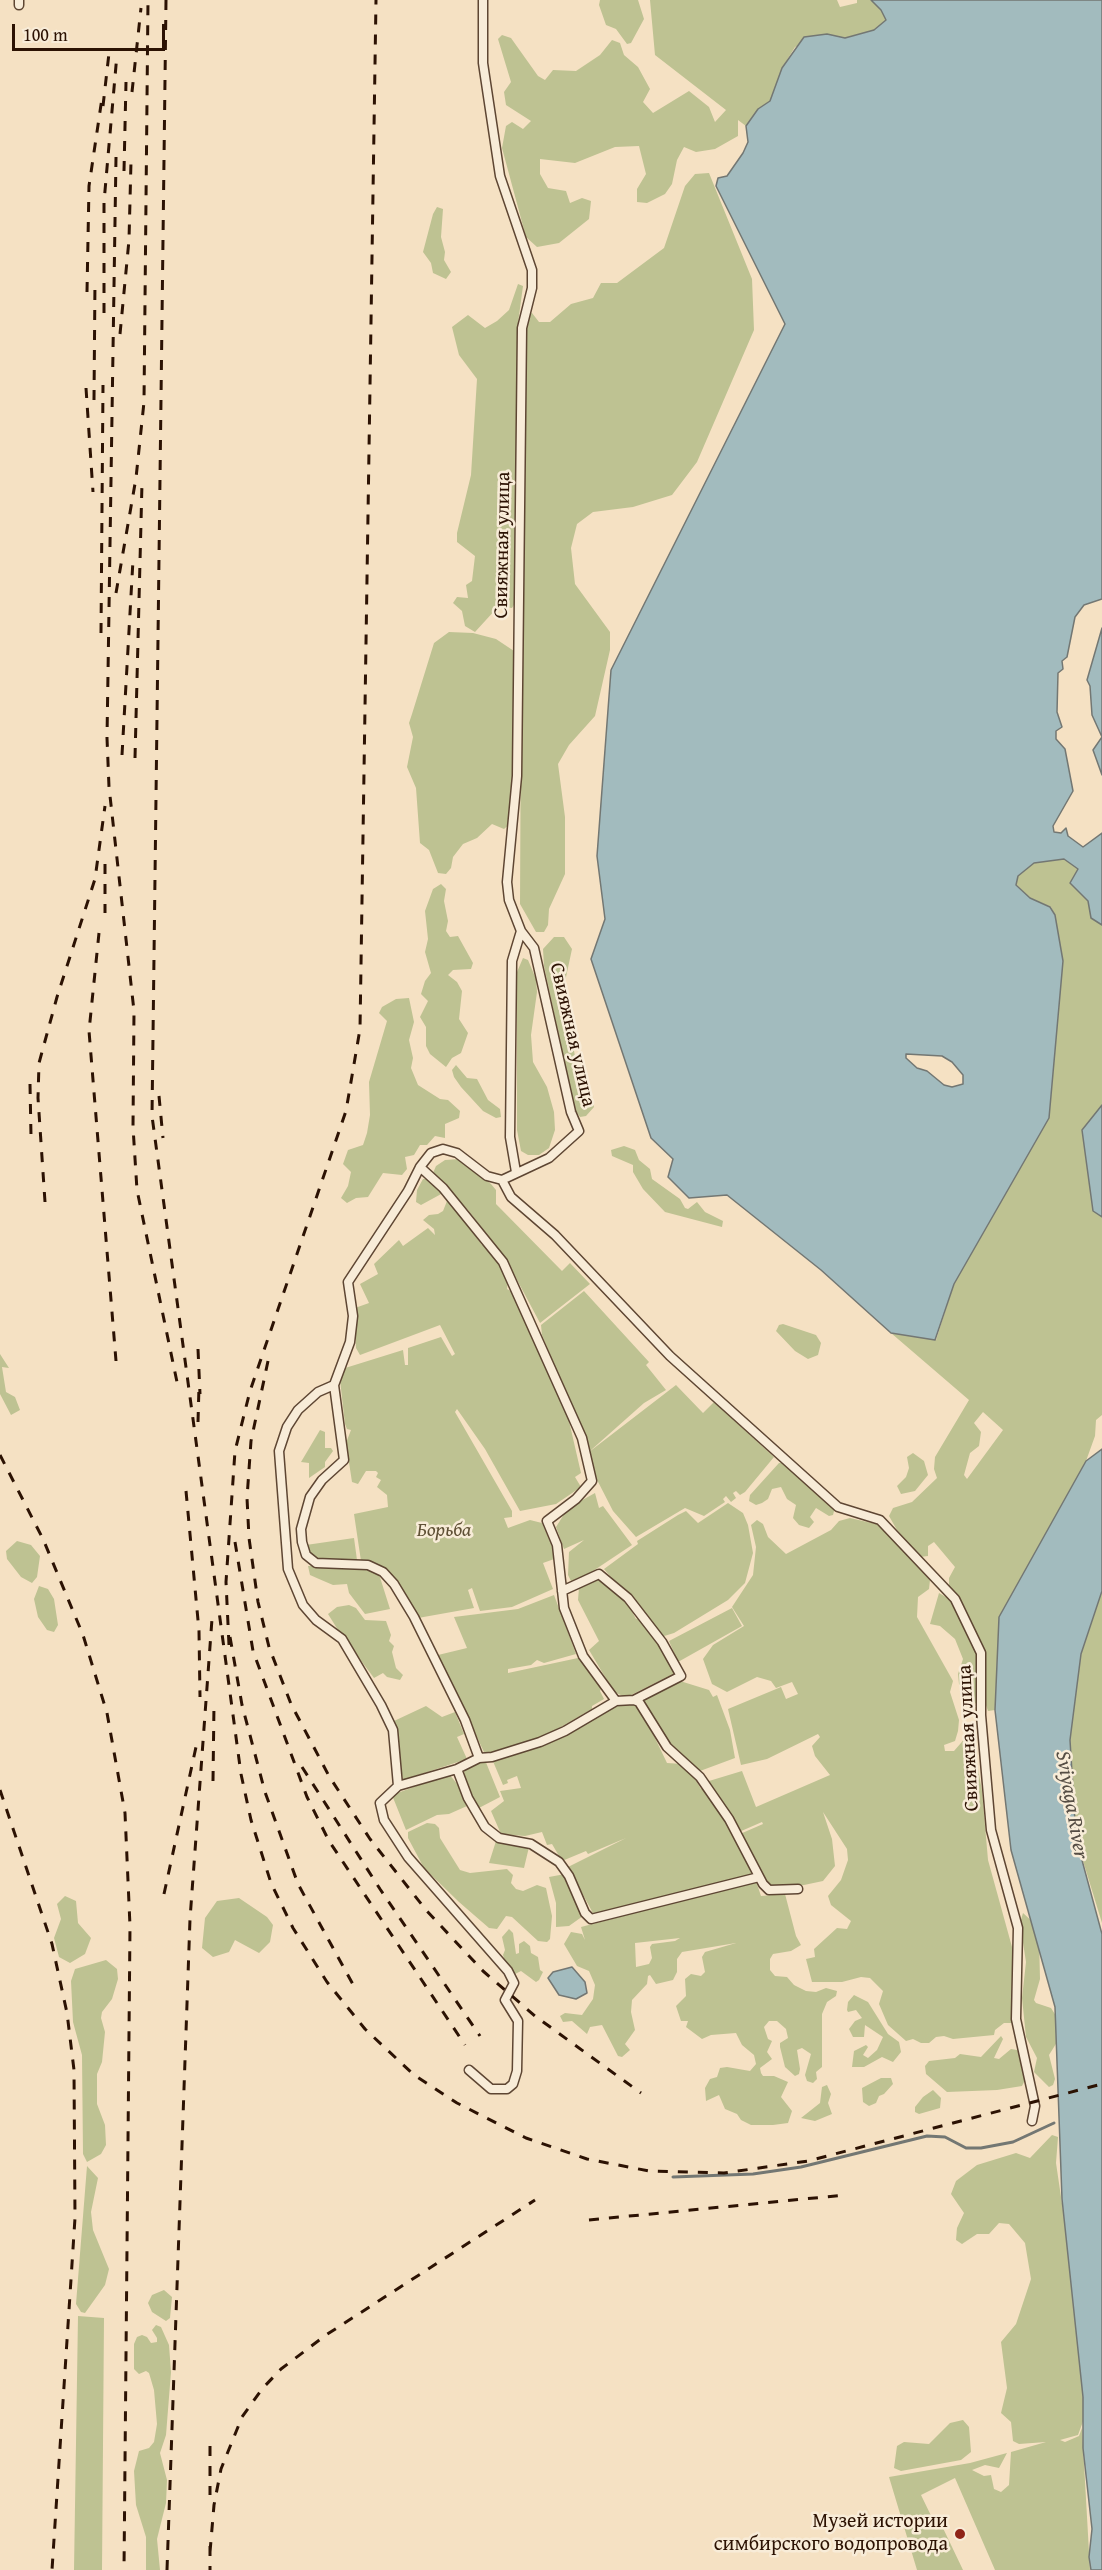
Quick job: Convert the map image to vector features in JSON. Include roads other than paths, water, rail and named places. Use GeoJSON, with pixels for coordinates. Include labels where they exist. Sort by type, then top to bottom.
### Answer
{"type":"FeatureCollection","features":[{"type":"Feature","properties":{"kind":"street","name":"Свияжная улица"},"geometry":{"type":"LineString","coordinates":[[483,0],[483,63],[500,176],[532,270],[532,288],[522,328],[517,776],[507,882],[509,900],[521,931],[534,948],[571,1112],[579,1131],[549,1158],[502,1180],[511,1197],[555,1235],[670,1356],[838,1507],[880,1520],[954,1599],[981,1653],[981,1715],[991,1830],[1018,1928],[1016,2019],[1035,2106],[1032,2121]]}},
{"type":"Feature","properties":{"kind":"street"},"geometry":{"type":"LineString","coordinates":[[516,1172],[510,1137],[512,961],[521,931]]}},
{"type":"Feature","properties":{"kind":"street"},"geometry":{"type":"LineString","coordinates":[[479,1758],[465,1720],[414,1617],[388,1577],[376,1568],[360,1564],[316,1563],[304,1552],[302,1529],[310,1497],[322,1480],[344,1460],[334,1385],[350,1342],[352,1316],[348,1282],[431,1153],[443,1149],[457,1153],[487,1176],[502,1180]]}},
{"type":"Feature","properties":{"kind":"street"},"geometry":{"type":"LineString","coordinates":[[420,1167],[443,1188],[503,1262],[582,1438],[592,1481],[576,1499],[548,1521],[557,1545],[564,1608],[583,1656],[616,1701]]}},
{"type":"Feature","properties":{"kind":"street"},"geometry":{"type":"LineString","coordinates":[[334,1385],[318,1392],[298,1410],[287,1427],[279,1451],[288,1569],[303,1605],[316,1620],[342,1639],[381,1705],[393,1730],[398,1786]]}},
{"type":"Feature","properties":{"kind":"street"},"geometry":{"type":"LineString","coordinates":[[469,2070],[491,2089],[507,2089],[513,2084],[517,2071],[518,2021],[505,2000],[514,1983],[508,1971],[408,1857],[384,1820],[380,1803],[398,1786],[457,1768],[479,1758],[492,1757],[540,1742],[565,1731],[616,1701],[634,1700],[681,1676],[662,1642],[624,1593],[599,1574],[562,1591]]}},
{"type":"Feature","properties":{"kind":"street"},"geometry":{"type":"LineString","coordinates":[[634,1700],[642,1706],[667,1748],[710,1790],[729,1819],[759,1878],[769,1890],[798,1889]]}},
{"type":"Feature","properties":{"kind":"street"},"geometry":{"type":"LineString","coordinates":[[457,1768],[468,1798],[485,1827],[499,1838],[531,1845],[559,1862],[569,1876],[585,1912],[591,1919],[759,1878]]}},
{"type":"Feature","properties":{"kind":"water"},"geometry":{"type":"Polygon","coordinates":[[[871,0],[1102,0],[1102,599],[1084,605],[1075,617],[1067,657],[1062,661],[1063,669],[1058,673],[1057,712],[1062,727],[1056,731],[1056,739],[1065,749],[1073,791],[1053,826],[1054,832],[1061,833],[1066,828],[1068,836],[1083,847],[1102,833],[1102,925],[1091,918],[1088,901],[1070,883],[1078,869],[1064,859],[1034,863],[1018,876],[1016,885],[1030,898],[1050,907],[1055,915],[1063,961],[1049,1118],[954,1284],[935,1340],[891,1333],[821,1270],[727,1195],[689,1198],[668,1177],[673,1159],[651,1138],[591,959],[605,919],[597,856],[611,670],[785,324],[716,186],[718,178],[727,176],[743,153],[748,142],[746,126],[758,109],[770,101],[782,68],[804,37],[827,34],[845,38],[874,30],[886,20],[881,10],[871,0]],[[906,1054],[906,1058],[944,1085],[952,1087],[963,1084],[963,1075],[952,1062],[942,1056],[906,1054]]]}},
{"type":"Feature","properties":{"kind":"water"},"geometry":{"type":"Polygon","coordinates":[[[1102,628],[1102,737],[1092,715],[1090,686],[1087,680],[1102,628]]]}},
{"type":"Feature","properties":{"kind":"water"},"geometry":{"type":"Polygon","coordinates":[[[1102,737],[1102,775],[1093,750],[1102,737]]]}},
{"type":"Feature","properties":{"kind":"water"},"geometry":{"type":"Polygon","coordinates":[[[1102,1105],[1102,1217],[1093,1211],[1082,1130],[1102,1105]]]}},
{"type":"Feature","properties":{"kind":"water","name":"Sviyaga River"},"geometry":{"type":"Polygon","coordinates":[[[1102,1449],[1102,1591],[1081,1654],[1070,1740],[1076,1838],[1102,1934],[1102,2570],[1091,2570],[1089,2557],[1092,2529],[1083,2448],[1083,2397],[1062,2199],[1055,2007],[1011,1850],[995,1710],[999,1617],[1086,1461],[1102,1449]]]}},
{"type":"Feature","properties":{"kind":"water"},"geometry":{"type":"Polygon","coordinates":[[[572,1967],[585,1982],[587,1993],[576,1999],[559,1995],[548,1978],[553,1972],[572,1967]]]}},
{"type":"Feature","properties":{"kind":"waterway"},"geometry":{"type":"LineString","coordinates":[[673,2177],[753,2174],[801,2167],[927,2136],[945,2137],[966,2148],[981,2148],[1013,2142],[1054,2123]]}},
{"type":"Feature","properties":{"kind":"railway"},"geometry":{"type":"LineString","coordinates":[[116,593],[136,478],[144,402],[148,0]]}},
{"type":"Feature","properties":{"kind":"railway"},"geometry":{"type":"LineString","coordinates":[[166,0],[152,1116],[241,1774],[251,1820],[271,1883],[293,1928],[327,1982],[365,2029],[414,2075],[457,2103],[526,2138],[587,2159],[649,2171],[724,2173],[808,2161],[1102,2084]]}},
{"type":"Feature","properties":{"kind":"railway"},"geometry":{"type":"LineString","coordinates":[[229,1645],[226,1582],[235,1451],[250,1391],[346,1111],[360,1029],[376,0]]}},
{"type":"Feature","properties":{"kind":"railway"},"geometry":{"type":"LineString","coordinates":[[132,92],[141,8]]}},
{"type":"Feature","properties":{"kind":"railway"},"geometry":{"type":"LineString","coordinates":[[103,106],[109,53]]}},
{"type":"Feature","properties":{"kind":"railway"},"geometry":{"type":"LineString","coordinates":[[104,313],[104,202],[117,54]]}},
{"type":"Feature","properties":{"kind":"railway"},"geometry":{"type":"LineString","coordinates":[[124,171],[126,82]]}},
{"type":"Feature","properties":{"kind":"railway"},"geometry":{"type":"LineString","coordinates":[[87,292],[89,186],[102,98]]}},
{"type":"Feature","properties":{"kind":"railway"},"geometry":{"type":"LineString","coordinates":[[116,157],[107,738],[109,787],[134,1011],[133,1127],[137,1190],[177,1382]]}},
{"type":"Feature","properties":{"kind":"railway"},"geometry":{"type":"LineString","coordinates":[[120,334],[129,240],[131,161]]}},
{"type":"Feature","properties":{"kind":"railway"},"geometry":{"type":"LineString","coordinates":[[94,400],[95,280]]}},
{"type":"Feature","properties":{"kind":"railway"},"geometry":{"type":"LineString","coordinates":[[101,633],[103,385]]}},
{"type":"Feature","properties":{"kind":"railway"},"geometry":{"type":"LineString","coordinates":[[86,388],[93,492]]}},
{"type":"Feature","properties":{"kind":"railway"},"geometry":{"type":"LineString","coordinates":[[135,758],[142,483]]}},
{"type":"Feature","properties":{"kind":"railway"},"geometry":{"type":"LineString","coordinates":[[122,755],[133,560]]}},
{"type":"Feature","properties":{"kind":"railway"},"geometry":{"type":"LineString","coordinates":[[45,1202],[38,1098],[39,1063],[57,997],[95,879],[105,806]]}},
{"type":"Feature","properties":{"kind":"railway"},"geometry":{"type":"LineString","coordinates":[[105,864],[105,913]]}},
{"type":"Feature","properties":{"kind":"railway"},"geometry":{"type":"LineString","coordinates":[[99,933],[89,1031],[116,1361]]}},
{"type":"Feature","properties":{"kind":"railway"},"geometry":{"type":"LineString","coordinates":[[30,1084],[31,1136]]}},
{"type":"Feature","properties":{"kind":"railway"},"geometry":{"type":"LineString","coordinates":[[159,1096],[163,1138]]}},
{"type":"Feature","properties":{"kind":"railway"},"geometry":{"type":"LineString","coordinates":[[198,1349],[200,1394]]}},
{"type":"Feature","properties":{"kind":"railway"},"geometry":{"type":"LineString","coordinates":[[268,1361],[251,1441],[247,1498],[249,1538],[258,1602],[269,1647],[291,1704],[329,1776],[370,1839],[426,1910],[483,1971],[535,2016],[641,2093]]}},
{"type":"Feature","properties":{"kind":"railway"},"geometry":{"type":"LineString","coordinates":[[198,1422],[199,1386]]}},
{"type":"Feature","properties":{"kind":"railway"},"geometry":{"type":"LineString","coordinates":[[0,1455],[43,1539],[83,1635],[107,1713],[125,1813],[130,1926],[124,2570]]}},
{"type":"Feature","properties":{"kind":"railway"},"geometry":{"type":"LineString","coordinates":[[186,1491],[199,1631],[200,1697]]}},
{"type":"Feature","properties":{"kind":"railway"},"geometry":{"type":"LineString","coordinates":[[235,1542],[253,1651],[307,1797],[329,1841],[465,2045]]}},
{"type":"Feature","properties":{"kind":"railway"},"geometry":{"type":"LineString","coordinates":[[167,2570],[190,1919],[212,1619]]}},
{"type":"Feature","properties":{"kind":"railway"},"geometry":{"type":"LineString","coordinates":[[230,1637],[242,1705],[265,1792],[298,1884],[356,1990]]}},
{"type":"Feature","properties":{"kind":"railway"},"geometry":{"type":"LineString","coordinates":[[213,1781],[214,1704]]}},
{"type":"Feature","properties":{"kind":"railway"},"geometry":{"type":"LineString","coordinates":[[164,1894],[196,1747]]}},
{"type":"Feature","properties":{"kind":"railway"},"geometry":{"type":"LineString","coordinates":[[302,1767],[380,1889],[480,2036]]}},
{"type":"Feature","properties":{"kind":"railway"},"geometry":{"type":"LineString","coordinates":[[0,1790],[52,1944],[67,2013],[74,2070],[75,2218],[52,2570]]}},
{"type":"Feature","properties":{"kind":"railway"},"geometry":{"type":"LineString","coordinates":[[589,2220],[845,2195]]}},
{"type":"Feature","properties":{"kind":"railway"},"geometry":{"type":"LineString","coordinates":[[210,2552],[214,2505],[221,2469],[242,2417],[262,2389],[281,2369],[326,2335],[535,2200]]}},
{"type":"Feature","properties":{"kind":"railway"},"geometry":{"type":"LineString","coordinates":[[210,2446],[210,2495]]}},
{"type":"Feature","properties":{"kind":"railway"},"geometry":{"type":"LineString","coordinates":[[210,2546],[210,2570]]}},
{"type":"Feature","properties":{"kind":"place","name":"Музей истории симбирского водопровода"},"geometry":{"type":"Point","coordinates":[960,2534]}},
{"type":"Feature","properties":{"kind":"park label","name":"Борьба"},"geometry":{"type":"Point","coordinates":[444,1531]}}]}
